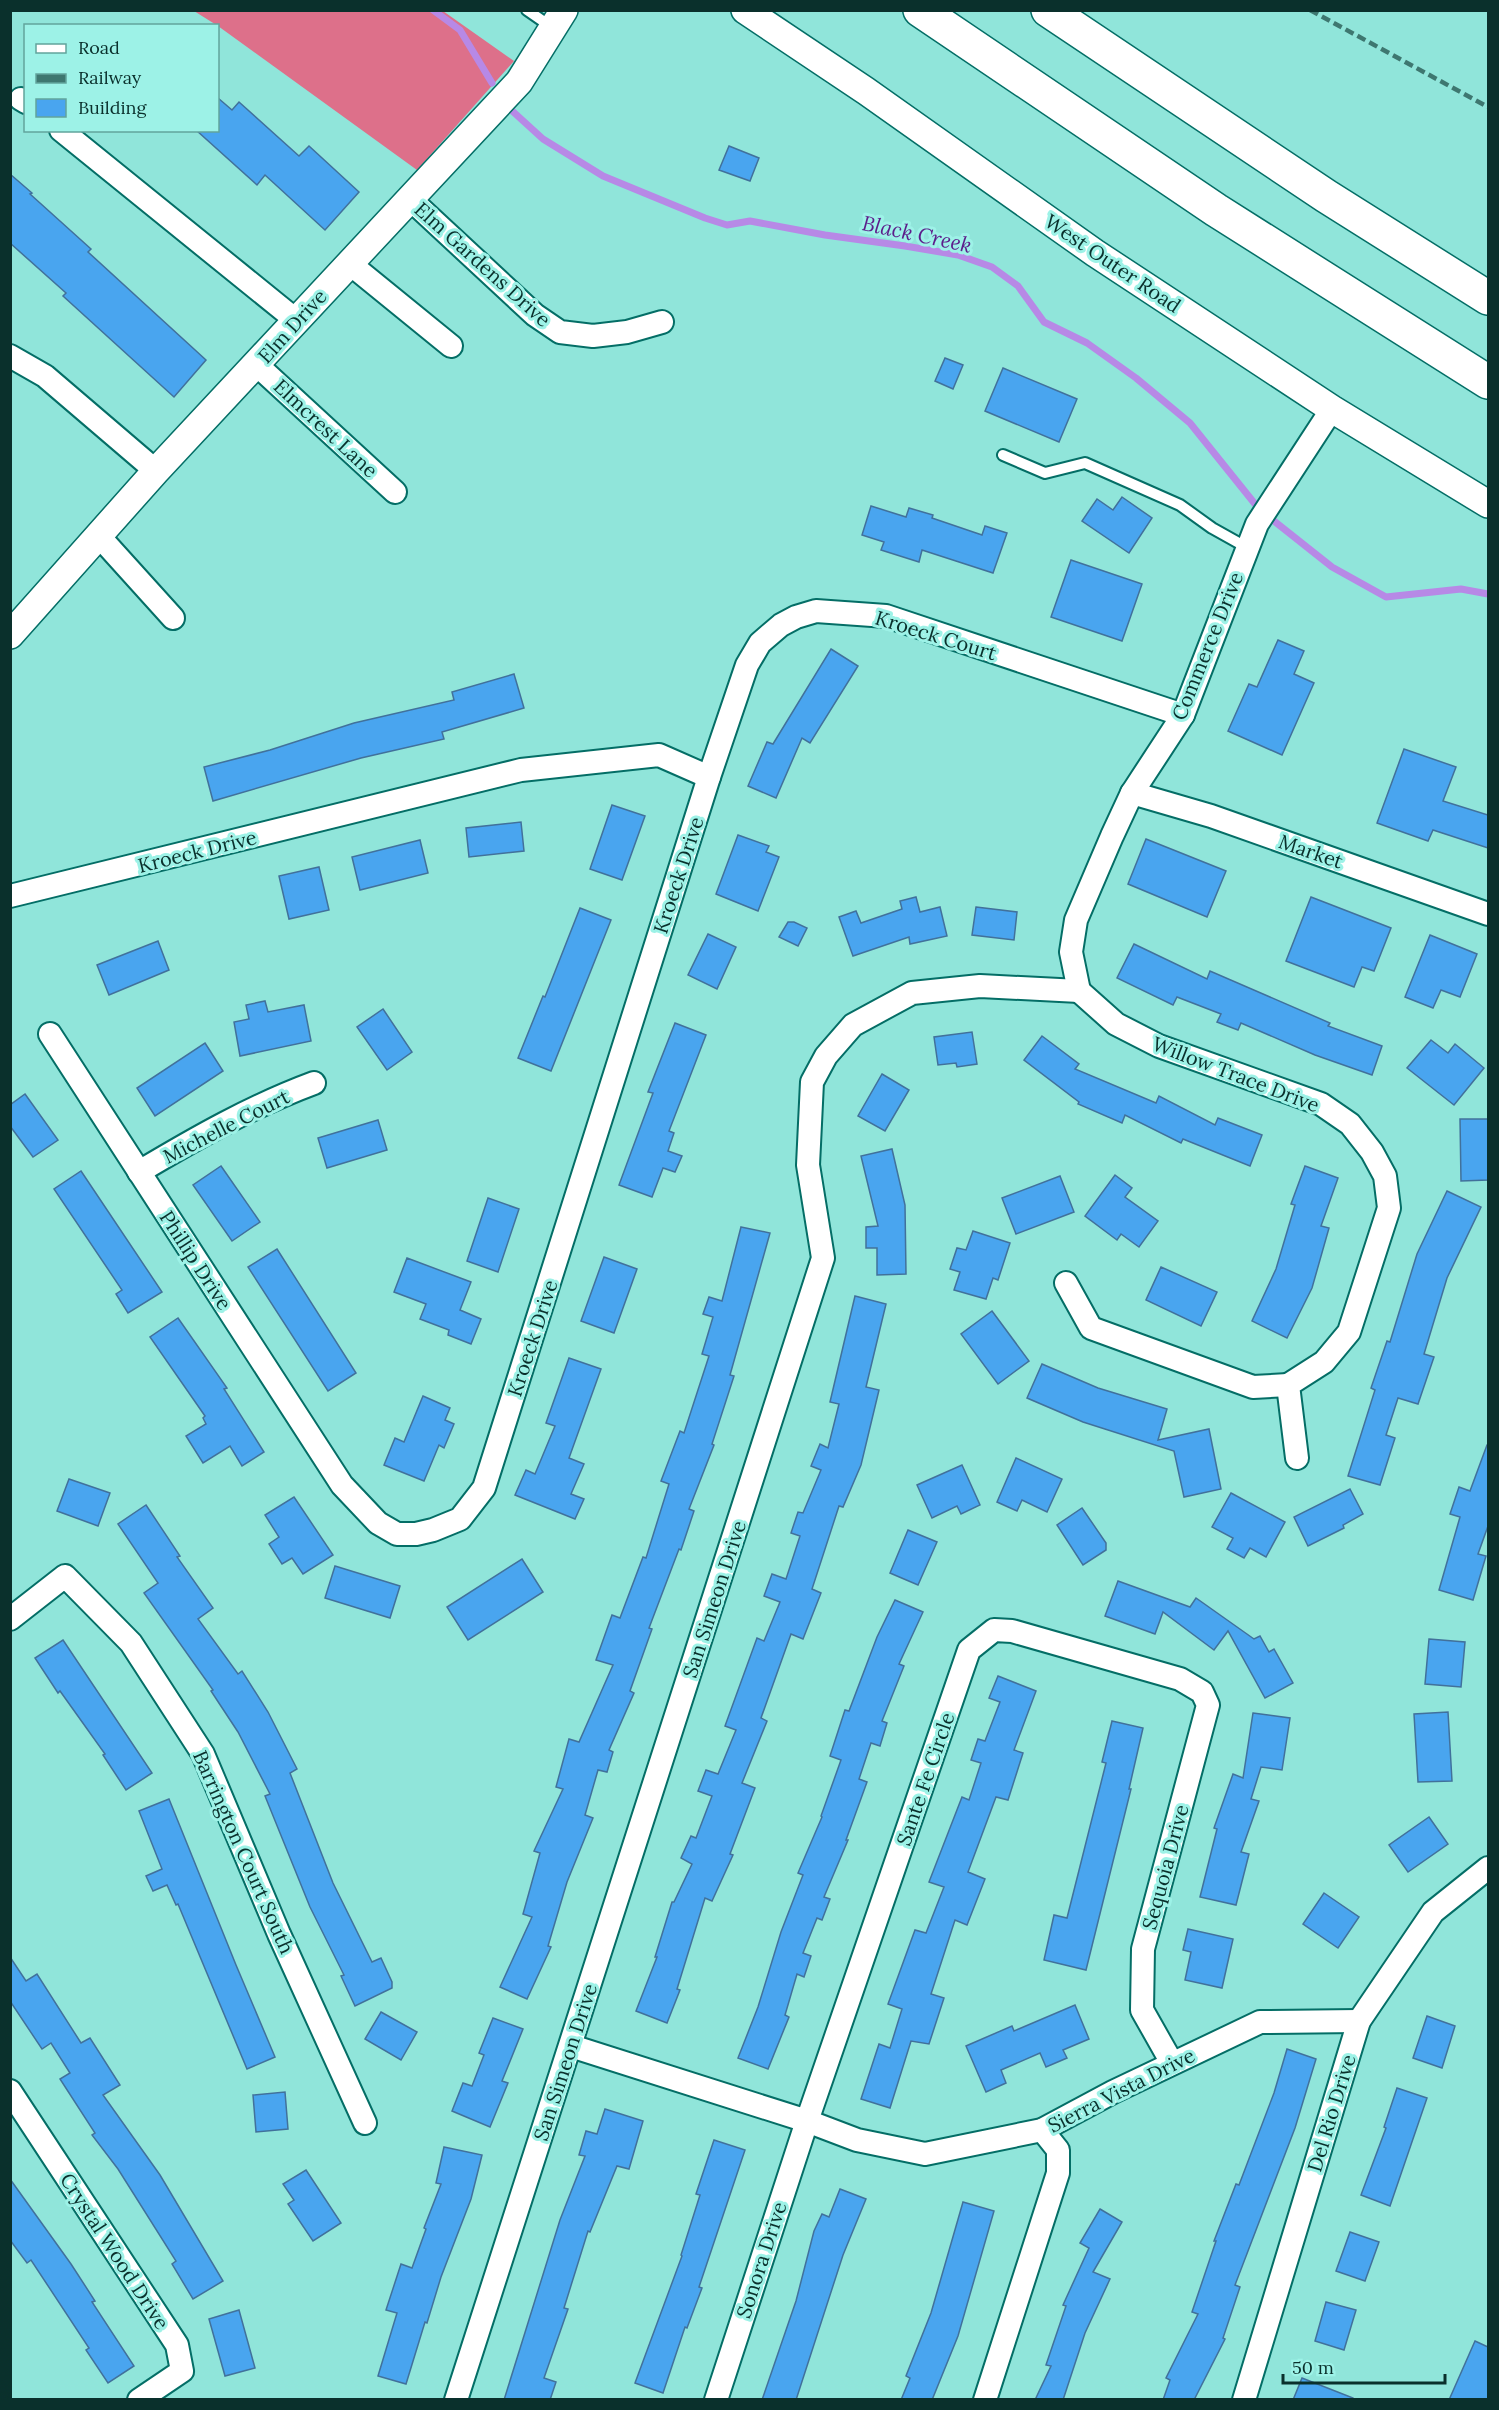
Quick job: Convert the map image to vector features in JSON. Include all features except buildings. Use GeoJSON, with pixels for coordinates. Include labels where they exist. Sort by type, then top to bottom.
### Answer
{"type":"FeatureCollection","features":[{"type":"Feature","properties":{"kind":"highway"},"geometry":{"type":"LineString","coordinates":[[920,10],[1186,191],[1488,382]]}},
{"type":"Feature","properties":{"kind":"highway"},"geometry":{"type":"LineString","coordinates":[[1048,10],[1317,190],[1488,298]]}},
{"type":"Feature","properties":{"kind":"street","name":"West Outer Road"},"geometry":{"type":"LineString","coordinates":[[745,10],[866,91],[1095,253],[1332,409],[1488,504]]}},
{"type":"Feature","properties":{"kind":"street","name":"Elm Drive"},"geometry":{"type":"LineString","coordinates":[[10,635],[156,471],[257,365],[408,198],[483,123],[519,82],[559,19]]}},
{"type":"Feature","properties":{"kind":"street"},"geometry":{"type":"LineString","coordinates":[[63,132],[297,321]]}},
{"type":"Feature","properties":{"kind":"street","name":"Elm Gardens Drive"},"geometry":{"type":"LineString","coordinates":[[408,198],[536,315],[560,332],[593,336],[627,332],[662,322]]}},
{"type":"Feature","properties":{"kind":"street"},"geometry":{"type":"LineString","coordinates":[[349,263],[451,346]]}},
{"type":"Feature","properties":{"kind":"street"},"geometry":{"type":"LineString","coordinates":[[10,356],[45,376],[156,471]]}},
{"type":"Feature","properties":{"kind":"street","name":"Elmcrest Lane"},"geometry":{"type":"LineString","coordinates":[[257,365],[394,492]]}},
{"type":"Feature","properties":{"kind":"street","name":"Commerce Drive"},"geometry":{"type":"LineString","coordinates":[[1079,991],[1071,952],[1076,920],[1132,793],[1183,715],[1257,524],[1332,409]]}},
{"type":"Feature","properties":{"kind":"street"},"geometry":{"type":"LineString","coordinates":[[98,535],[174,618]]}},
{"type":"Feature","properties":{"kind":"street","name":"Kroeck Court"},"geometry":{"type":"LineString","coordinates":[[709,777],[747,665],[760,643],[781,625],[796,617],[816,611],[886,616],[1183,715]]}},
{"type":"Feature","properties":{"kind":"street","name":"Kroeck Drive"},"geometry":{"type":"LineString","coordinates":[[10,896],[521,770],[659,755],[709,777],[484,1488],[460,1518],[433,1530],[416,1534],[397,1534],[378,1523],[342,1485]]}},
{"type":"Feature","properties":{"kind":"street","name":"Market"},"geometry":{"type":"LineString","coordinates":[[1132,793],[1211,816],[1488,914]]}},
{"type":"Feature","properties":{"kind":"street","name":"San Simeon Drive"},"geometry":{"type":"LineString","coordinates":[[456,2400],[823,1258],[808,1165],[812,1082],[826,1056],[853,1025],[912,993],[980,986],[1079,991]]}},
{"type":"Feature","properties":{"kind":"street","name":"Willow Trace Drive"},"geometry":{"type":"LineString","coordinates":[[1066,1283],[1091,1328],[1253,1387],[1288,1385],[1324,1362],[1349,1332],[1389,1208],[1385,1176],[1372,1152],[1350,1124],[1320,1104],[1159,1046],[1116,1024],[1079,991]]}},
{"type":"Feature","properties":{"kind":"street","name":"Phillip Drive"},"geometry":{"type":"LineString","coordinates":[[50,1034],[342,1485]]}},
{"type":"Feature","properties":{"kind":"street","name":"Michelle Court"},"geometry":{"type":"LineString","coordinates":[[139,1172],[220,1124],[281,1095],[314,1083]]}},
{"type":"Feature","properties":{"kind":"street"},"geometry":{"type":"LineString","coordinates":[[1288,1385],[1297,1458]]}},
{"type":"Feature","properties":{"kind":"street","name":"Barrington Court South"},"geometry":{"type":"LineString","coordinates":[[11,1618],[65,1576],[131,1644],[203,1754],[279,1934],[365,2123]]}},
{"type":"Feature","properties":{"kind":"street","name":"Sante Fe Circle"},"geometry":{"type":"LineString","coordinates":[[807,2121],[969,1650],[994,1630],[1012,1631],[1180,1679]]}},
{"type":"Feature","properties":{"kind":"street","name":"Sequoia Drive"},"geometry":{"type":"LineString","coordinates":[[1172,2063],[1142,2010],[1141,1992],[1143,1949],[1208,1705],[1202,1692],[1180,1679]]}},
{"type":"Feature","properties":{"kind":"street","name":"Del Rio Drive"},"geometry":{"type":"LineString","coordinates":[[1244,2400],[1359,2021],[1433,1912],[1488,1868]]}},
{"type":"Feature","properties":{"kind":"street","name":"Sierra Vista Drive"},"geometry":{"type":"LineString","coordinates":[[570,2046],[807,2121],[857,2140],[925,2154],[1042,2130],[1113,2092],[1260,2022],[1359,2021]]}},
{"type":"Feature","properties":{"kind":"street","name":"Crystal Wood Drive"},"geometry":{"type":"LineString","coordinates":[[10,2091],[177,2345],[182,2371],[139,2400]]}},
{"type":"Feature","properties":{"kind":"street","name":"Sonora Drive"},"geometry":{"type":"LineString","coordinates":[[716,2400],[807,2121]]}},
{"type":"Feature","properties":{"kind":"street"},"geometry":{"type":"LineString","coordinates":[[985,2400],[1058,2173],[1058,2150],[1042,2130]]}},
{"type":"Feature","properties":{"kind":"lane"},"geometry":{"type":"LineString","coordinates":[[527,10],[559,19]]}},
{"type":"Feature","properties":{"kind":"lane"},"geometry":{"type":"LineString","coordinates":[[1003,455],[1045,473],[1085,463],[1180,505],[1212,528],[1246,548]]}},
{"type":"Feature","properties":{"kind":"shaded area"},"geometry":{"type":"Polygon","coordinates":[[[194,11],[443,11],[514,61],[417,170],[219,27],[219,24],[215,24],[194,11]]]}},
{"type":"Feature","properties":{"kind":"waterway","name":"Black Creek"},"geometry":{"type":"LineString","coordinates":[[433,10],[460,30],[492,83]]}},
{"type":"Feature","properties":{"kind":"waterway","name":"Black Creek"},"geometry":{"type":"LineString","coordinates":[[509,108],[543,139],[603,176],[705,218],[727,225],[750,221],[958,255],[992,267],[1018,286],[1044,322],[1087,343],[1136,378],[1190,423],[1255,504]]}},
{"type":"Feature","properties":{"kind":"waterway","name":"Black Creek"},"geometry":{"type":"LineString","coordinates":[[1274,521],[1332,567],[1386,597],[1461,589],[1488,594]]}},
{"type":"Feature","properties":{"kind":"railway"},"geometry":{"type":"LineString","coordinates":[[1310,10],[1488,107]]}}]}
